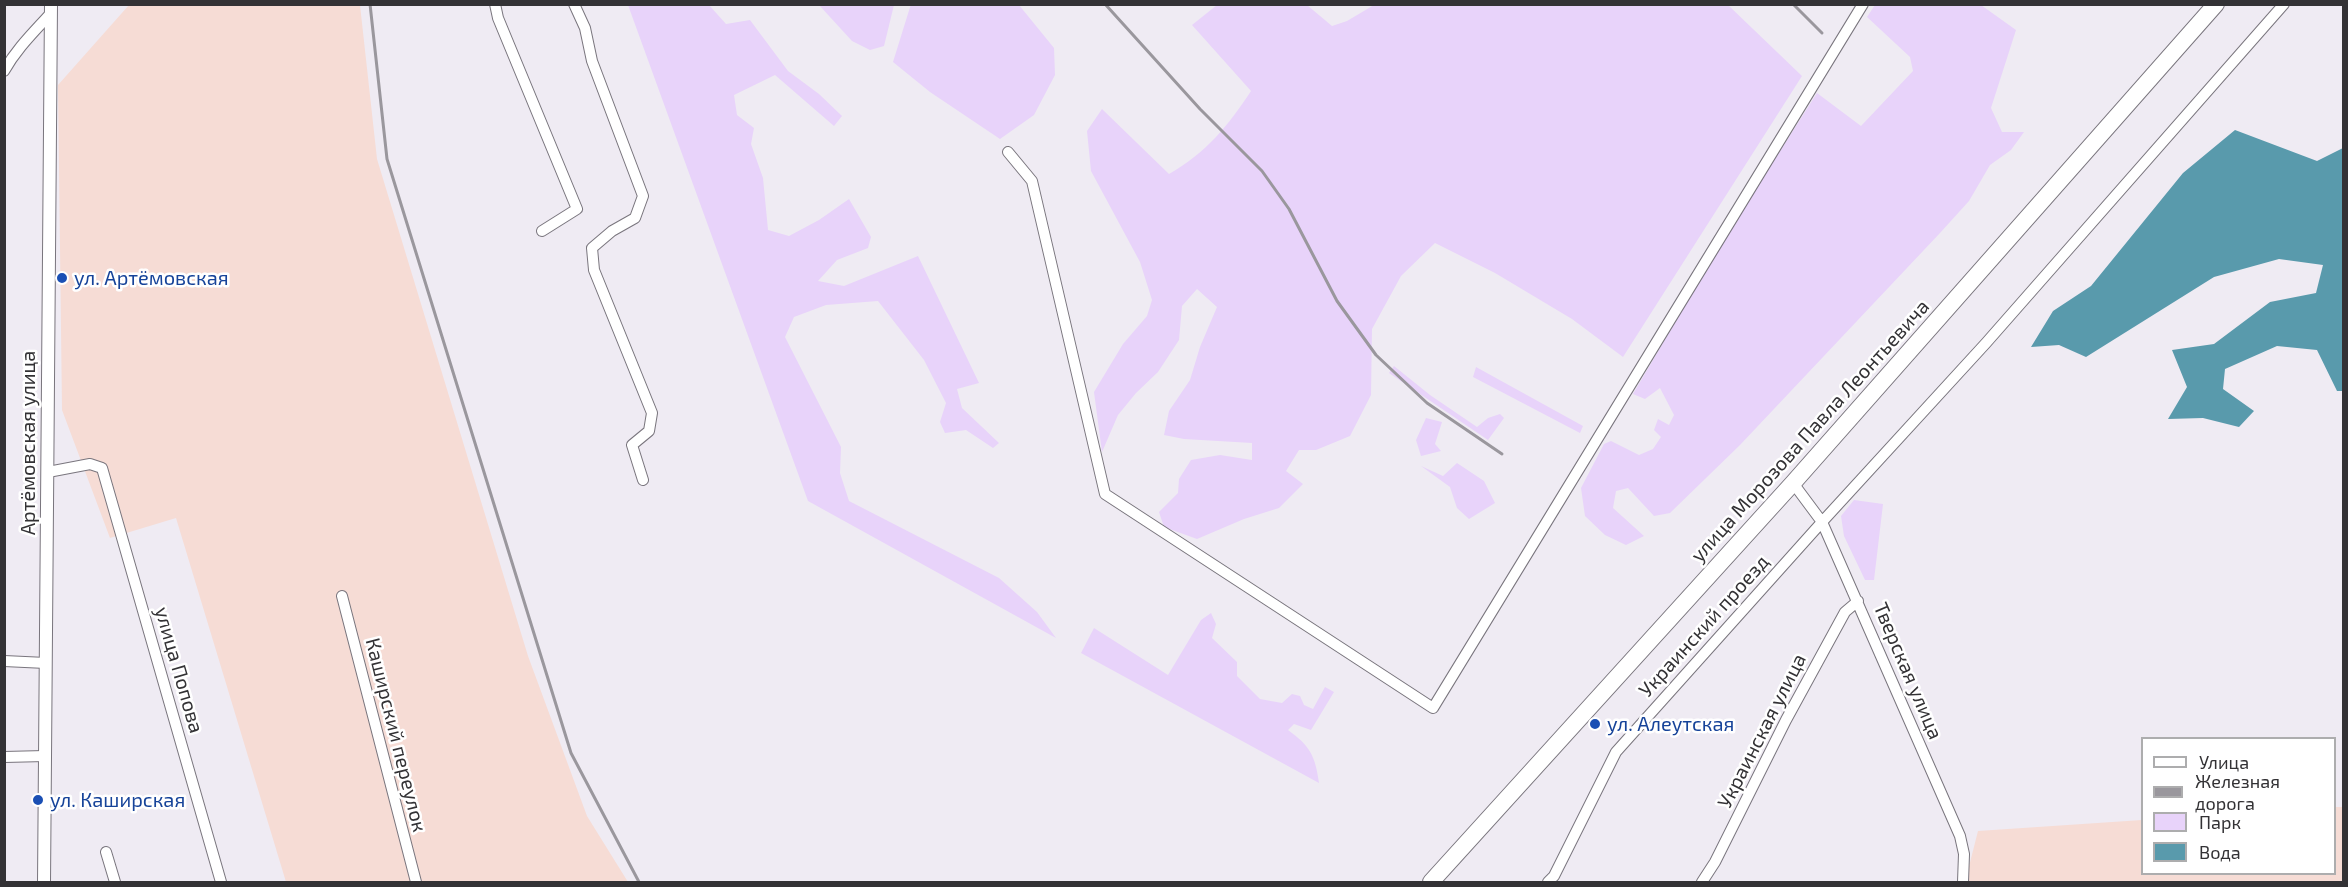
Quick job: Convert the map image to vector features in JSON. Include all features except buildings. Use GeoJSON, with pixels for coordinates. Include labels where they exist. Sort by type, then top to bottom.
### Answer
{"type":"FeatureCollection","features":[{"type":"Feature","properties":{"kind":"main road","name":"улица Морозова Павла Леонтьевича"},"geometry":{"type":"LineString","coordinates":[[1431,882],[1793,483],[2216,4]]}},
{"type":"Feature","properties":{"kind":"street"},"geometry":{"type":"LineString","coordinates":[[495,4],[498,18],[577,209],[542,231]]}},
{"type":"Feature","properties":{"kind":"street"},"geometry":{"type":"LineString","coordinates":[[574,4],[585,28],[592,61],[643,196],[635,218],[612,231],[592,248],[594,270],[652,413],[649,431],[632,445],[643,480]]}},
{"type":"Feature","properties":{"kind":"street"},"geometry":{"type":"LineString","coordinates":[[1008,152],[1032,181],[1105,494],[1433,708],[1863,4]]}},
{"type":"Feature","properties":{"kind":"street","name":"Украинский проезд"},"geometry":{"type":"LineString","coordinates":[[1548,882],[1554,876],[1616,752],[1986,343],[2284,4]]}},
{"type":"Feature","properties":{"kind":"street"},"geometry":{"type":"LineString","coordinates":[[4,71],[12,57],[51,9]]}},
{"type":"Feature","properties":{"kind":"street","name":"Артёмовская улица"},"geometry":{"type":"LineString","coordinates":[[44,882],[51,9]]}},
{"type":"Feature","properties":{"kind":"street","name":"улица Попова"},"geometry":{"type":"LineString","coordinates":[[48,472],[90,464],[102,468],[221,882]]}},
{"type":"Feature","properties":{"kind":"street","name":"Тверская улица"},"geometry":{"type":"LineString","coordinates":[[1793,483],[1822,522],[1960,836],[1964,854],[1963,882]]}},
{"type":"Feature","properties":{"kind":"street","name":"Каширский переулок"},"geometry":{"type":"LineString","coordinates":[[342,596],[416,882]]}},
{"type":"Feature","properties":{"kind":"street","name":"Украинская улица"},"geometry":{"type":"LineString","coordinates":[[1702,882],[1715,862],[1786,720],[1839,622],[1845,612],[1858,601]]}},
{"type":"Feature","properties":{"kind":"street"},"geometry":{"type":"LineString","coordinates":[[4,662],[46,663]]}},
{"type":"Feature","properties":{"kind":"street"},"geometry":{"type":"LineString","coordinates":[[4,757],[45,756]]}},
{"type":"Feature","properties":{"kind":"street"},"geometry":{"type":"LineString","coordinates":[[106,852],[116,882]]}},
{"type":"Feature","properties":{"kind":"shaded area"},"geometry":{"type":"Polygon","coordinates":[[[129,5],[360,5],[377,159],[528,656],[587,816],[628,882],[286,882],[176,518],[110,538],[62,410],[58,85],[129,5]]]}},
{"type":"Feature","properties":{"kind":"shaded area"},"geometry":{"type":"Polygon","coordinates":[[[2336,807],[2343,807],[2343,882],[1965,882],[1978,831],[2141,820],[2141,875],[2336,875],[2336,807]]]}},
{"type":"Feature","properties":{"kind":"green space"},"geometry":{"type":"Polygon","coordinates":[[[911,4],[1019,5],[1054,48],[1055,75],[1034,115],[1000,139],[930,92],[893,62],[911,4]]]}},
{"type":"Feature","properties":{"kind":"green space"},"geometry":{"type":"Polygon","coordinates":[[[628,5],[709,5],[726,24],[750,20],[788,71],[819,94],[842,116],[834,126],[775,75],[734,95],[737,115],[754,128],[751,144],[763,178],[768,230],[789,236],[819,220],[849,199],[871,237],[868,248],[837,260],[818,281],[844,286],[918,256],[979,383],[957,389],[962,408],[999,443],[993,448],[966,430],[945,433],[940,422],[946,403],[924,360],[878,301],[826,305],[794,317],[785,337],[841,447],[840,473],[849,501],[999,578],[1037,612],[1056,638],[808,501],[628,5]]]}},
{"type":"Feature","properties":{"kind":"green space"},"geometry":{"type":"Polygon","coordinates":[[[819,5],[894,5],[884,46],[870,50],[852,41],[819,5]]]}},
{"type":"Feature","properties":{"kind":"green space"},"geometry":{"type":"Polygon","coordinates":[[[1217,5],[1307,5],[1332,26],[1347,21],[1374,5],[1728,5],[1802,76],[1623,357],[1572,319],[1495,273],[1435,243],[1401,276],[1372,329],[1371,395],[1350,436],[1316,450],[1299,450],[1286,471],[1303,484],[1279,508],[1244,519],[1197,539],[1164,527],[1159,512],[1178,493],[1179,479],[1191,460],[1220,455],[1252,460],[1252,443],[1184,439],[1164,435],[1169,411],[1190,380],[1200,347],[1217,307],[1197,289],[1182,306],[1179,340],[1158,372],[1136,393],[1118,415],[1102,452],[1094,392],[1123,344],[1147,316],[1152,300],[1140,262],[1091,171],[1087,131],[1102,109],[1169,174],[1205,148],[1234,116],[1251,91],[1192,25],[1217,5]]]}},
{"type":"Feature","properties":{"kind":"green space"},"geometry":{"type":"Polygon","coordinates":[[[1875,5],[1981,5],[2016,30],[1991,108],[2002,132],[2024,132],[2011,150],[1990,165],[1969,201],[1940,233],[1740,445],[1670,513],[1654,516],[1628,488],[1616,491],[1613,508],[1644,536],[1626,545],[1605,535],[1585,516],[1581,488],[1604,444],[1611,441],[1639,455],[1653,449],[1661,437],[1654,430],[1658,419],[1669,425],[1674,415],[1660,388],[1645,399],[1633,394],[1724,239],[1817,93],[1861,126],[1913,71],[1910,57],[1867,17],[1875,5]]]}},
{"type":"Feature","properties":{"kind":"green space"},"geometry":{"type":"Polygon","coordinates":[[[1394,366],[1430,395],[1477,427],[1488,418],[1500,414],[1504,418],[1488,440],[1389,373],[1394,366]]]}},
{"type":"Feature","properties":{"kind":"green space"},"geometry":{"type":"Polygon","coordinates":[[[1476,367],[1583,426],[1580,433],[1473,377],[1476,367]]]}},
{"type":"Feature","properties":{"kind":"green space"},"geometry":{"type":"Polygon","coordinates":[[[1426,418],[1442,422],[1435,444],[1441,451],[1421,456],[1416,440],[1426,418]]]}},
{"type":"Feature","properties":{"kind":"green space"},"geometry":{"type":"Polygon","coordinates":[[[1457,463],[1484,481],[1495,503],[1469,519],[1457,508],[1450,487],[1421,466],[1443,476],[1457,463]]]}},
{"type":"Feature","properties":{"kind":"green space"},"geometry":{"type":"Polygon","coordinates":[[[1854,500],[1883,504],[1874,580],[1865,580],[1844,536],[1841,516],[1854,500]]]}},
{"type":"Feature","properties":{"kind":"green space"},"geometry":{"type":"Polygon","coordinates":[[[1211,613],[1216,624],[1212,638],[1237,662],[1237,676],[1260,699],[1282,703],[1292,694],[1300,696],[1304,705],[1313,709],[1325,687],[1334,692],[1311,730],[1294,724],[1288,730],[1302,741],[1310,752],[1316,765],[1319,783],[1081,653],[1094,628],[1168,675],[1201,620],[1211,613]]]}},
{"type":"Feature","properties":{"kind":"water"},"geometry":{"type":"Polygon","coordinates":[[[2235,130],[2317,161],[2343,148],[2343,391],[2337,391],[2317,350],[2277,346],[2225,369],[2223,389],[2254,411],[2239,427],[2203,418],[2168,419],[2187,387],[2172,350],[2214,344],[2270,302],[2316,293],[2323,265],[2279,259],[2214,277],[2086,357],[2059,345],[2031,347],[2053,311],[2091,286],[2183,173],[2235,130]]]}},
{"type":"Feature","properties":{"kind":"railway"},"geometry":{"type":"LineString","coordinates":[[370,4],[387,159],[571,753],[639,882]]}},
{"type":"Feature","properties":{"kind":"railway"},"geometry":{"type":"LineString","coordinates":[[1105,4],[1200,109],[1262,171],[1289,209],[1337,301],[1376,355],[1427,403],[1502,454]]}},
{"type":"Feature","properties":{"kind":"railway"},"geometry":{"type":"LineString","coordinates":[[1793,4],[1822,33]]}},
{"type":"Feature","properties":{"kind":"place","name":"ул. Артёмовская"},"geometry":{"type":"Point","coordinates":[62,278]}},
{"type":"Feature","properties":{"kind":"place","name":"ул. Алеутская"},"geometry":{"type":"Point","coordinates":[1595,724]}},
{"type":"Feature","properties":{"kind":"place","name":"ул. Каширская"},"geometry":{"type":"Point","coordinates":[38,800]}}]}
